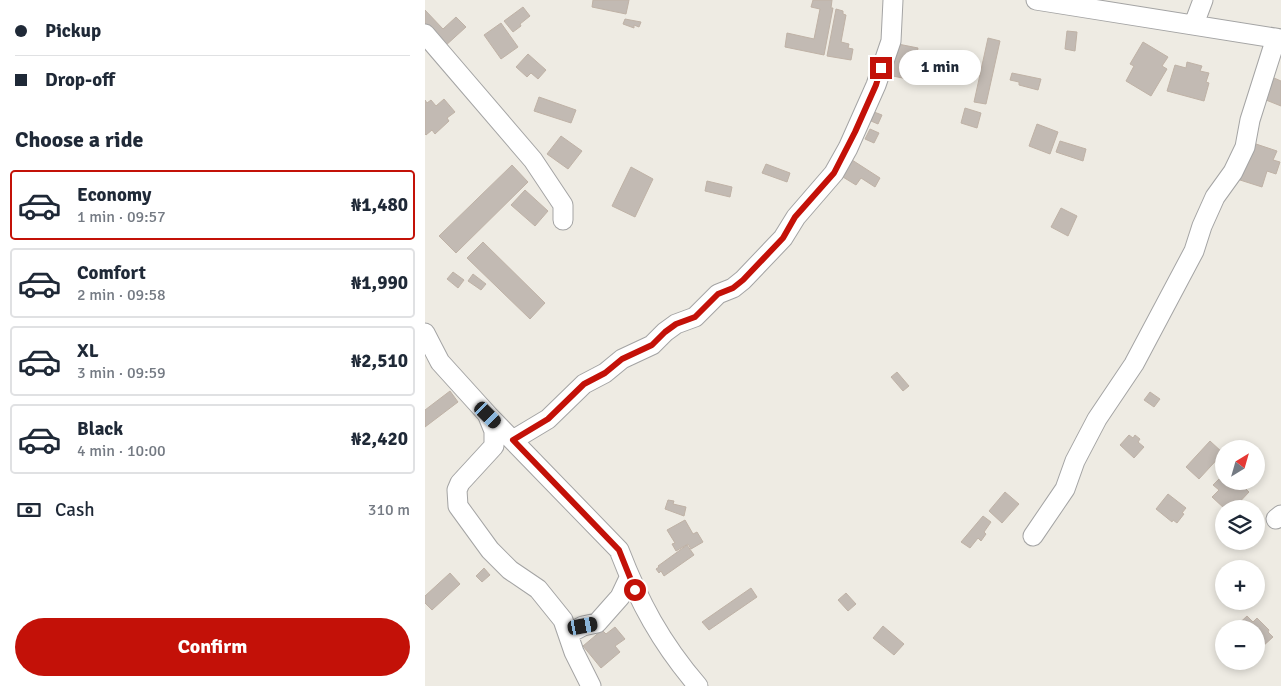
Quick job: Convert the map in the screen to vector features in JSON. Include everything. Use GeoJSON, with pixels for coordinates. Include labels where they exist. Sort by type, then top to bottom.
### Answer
{"type":"FeatureCollection","features":[{"type":"Feature","properties":{"kind":"street"},"geometry":{"type":"LineString","coordinates":[[591,686],[574,652],[563,620],[538,589],[510,570],[490,550],[458,506],[457,490],[460,483],[494,446],[515,442],[548,419],[584,384],[605,373],[622,359],[652,345],[676,324],[695,317],[718,294],[733,288],[743,280],[783,238],[795,217],[834,173],[847,148],[876,85],[891,41],[893,0]]}},
{"type":"Feature","properties":{"kind":"street"},"geometry":{"type":"LineString","coordinates":[[1033,536],[1065,489],[1075,461],[1097,418],[1134,364],[1193,251],[1215,197],[1233,172],[1245,147],[1250,120],[1279,39],[1036,0]]}},
{"type":"Feature","properties":{"kind":"street"},"geometry":{"type":"LineString","coordinates":[[1194,24],[1203,0]]}},
{"type":"Feature","properties":{"kind":"street"},"geometry":{"type":"LineString","coordinates":[[425,34],[533,160],[563,205],[563,220]]}},
{"type":"Feature","properties":{"kind":"street"},"geometry":{"type":"LineString","coordinates":[[425,333],[440,362],[488,415],[619,550],[629,578],[661,638],[698,686]]}},
{"type":"Feature","properties":{"kind":"street"},"geometry":{"type":"LineString","coordinates":[[488,415],[494,432],[494,446]]}},
{"type":"Feature","properties":{"kind":"street"},"geometry":{"type":"LineString","coordinates":[[568,634],[583,626],[597,623],[620,597],[629,578]]}},
{"type":"Feature","properties":{"kind":"building"},"geometry":{"type":"Polygon","coordinates":[[[593,0],[629,0],[626,14],[592,7],[593,0]]]}},
{"type":"Feature","properties":{"kind":"building"},"geometry":{"type":"Polygon","coordinates":[[[813,0],[832,0],[831,8],[833,8],[824,55],[785,47],[787,33],[814,39],[820,9],[811,7],[813,0]]]}},
{"type":"Feature","properties":{"kind":"building"},"geometry":{"type":"Polygon","coordinates":[[[523,7],[530,16],[513,32],[504,21],[523,7]]]}},
{"type":"Feature","properties":{"kind":"building"},"geometry":{"type":"Polygon","coordinates":[[[836,9],[843,11],[843,14],[846,15],[841,42],[849,44],[848,48],[853,49],[851,60],[827,56],[836,9]]]}},
{"type":"Feature","properties":{"kind":"building"},"geometry":{"type":"Polygon","coordinates":[[[425,10],[443,29],[456,17],[466,27],[444,47],[425,26],[425,10]]]}},
{"type":"Feature","properties":{"kind":"building"},"geometry":{"type":"Polygon","coordinates":[[[625,19],[641,22],[639,27],[634,25],[634,28],[623,24],[625,19]]]}},
{"type":"Feature","properties":{"kind":"building"},"geometry":{"type":"Polygon","coordinates":[[[501,23],[518,47],[501,59],[484,35],[501,23]]]}},
{"type":"Feature","properties":{"kind":"building"},"geometry":{"type":"Polygon","coordinates":[[[1067,31],[1077,32],[1075,51],[1065,49],[1067,31]]]}},
{"type":"Feature","properties":{"kind":"building"},"geometry":{"type":"Polygon","coordinates":[[[988,38],[1000,41],[986,104],[974,102],[988,38]]]}},
{"type":"Feature","properties":{"kind":"building"},"geometry":{"type":"Polygon","coordinates":[[[1143,42],[1168,57],[1162,66],[1167,69],[1151,96],[1126,81],[1134,66],[1130,64],[1143,42]]]}},
{"type":"Feature","properties":{"kind":"building"},"geometry":{"type":"Polygon","coordinates":[[[898,44],[918,48],[917,53],[927,55],[922,82],[888,75],[898,44]]]}},
{"type":"Feature","properties":{"kind":"building"},"geometry":{"type":"Polygon","coordinates":[[[528,54],[546,70],[538,79],[531,73],[527,77],[516,67],[528,54]]]}},
{"type":"Feature","properties":{"kind":"building"},"geometry":{"type":"Polygon","coordinates":[[[1187,62],[1202,66],[1200,71],[1209,73],[1206,82],[1209,83],[1204,101],[1167,91],[1175,65],[1186,68],[1187,62]]]}},
{"type":"Feature","properties":{"kind":"building"},"geometry":{"type":"Polygon","coordinates":[[[1012,73],[1041,79],[1038,90],[1019,85],[1019,82],[1010,80],[1012,73]]]}},
{"type":"Feature","properties":{"kind":"building"},"geometry":{"type":"Polygon","coordinates":[[[1274,78],[1281,81],[1281,106],[1266,100],[1274,78]]]}},
{"type":"Feature","properties":{"kind":"building"},"geometry":{"type":"Polygon","coordinates":[[[539,97],[576,110],[571,123],[534,111],[539,97]]]}},
{"type":"Feature","properties":{"kind":"building"},"geometry":{"type":"Polygon","coordinates":[[[444,99],[455,112],[447,118],[449,121],[435,134],[432,130],[426,135],[425,100],[427,103],[431,100],[436,106],[444,99]]]}},
{"type":"Feature","properties":{"kind":"building"},"geometry":{"type":"Polygon","coordinates":[[[965,108],[981,113],[977,128],[961,123],[965,108]]]}},
{"type":"Feature","properties":{"kind":"building"},"geometry":{"type":"Polygon","coordinates":[[[874,112],[882,115],[878,124],[871,121],[874,112]]]}},
{"type":"Feature","properties":{"kind":"building"},"geometry":{"type":"Polygon","coordinates":[[[1037,124],[1058,132],[1050,154],[1029,146],[1037,124]]]}},
{"type":"Feature","properties":{"kind":"building"},"geometry":{"type":"Polygon","coordinates":[[[870,129],[879,133],[874,143],[865,139],[870,129]]]}},
{"type":"Feature","properties":{"kind":"building"},"geometry":{"type":"Polygon","coordinates":[[[561,136],[582,151],[568,169],[547,154],[561,136]]]}},
{"type":"Feature","properties":{"kind":"building"},"geometry":{"type":"Polygon","coordinates":[[[1060,141],[1086,149],[1083,161],[1056,152],[1060,141]]]}},
{"type":"Feature","properties":{"kind":"building"},"geometry":{"type":"Polygon","coordinates":[[[1253,143],[1277,151],[1273,160],[1280,162],[1276,174],[1267,171],[1262,187],[1240,180],[1253,143]]]}},
{"type":"Feature","properties":{"kind":"building"},"geometry":{"type":"Polygon","coordinates":[[[849,158],[880,178],[875,187],[861,178],[856,185],[838,174],[849,158]]]}},
{"type":"Feature","properties":{"kind":"building"},"geometry":{"type":"Polygon","coordinates":[[[766,164],[790,173],[787,182],[762,173],[766,164]]]}},
{"type":"Feature","properties":{"kind":"building"},"geometry":{"type":"Polygon","coordinates":[[[512,165],[528,182],[456,253],[439,236],[512,165]]]}},
{"type":"Feature","properties":{"kind":"building"},"geometry":{"type":"Polygon","coordinates":[[[631,167],[653,179],[635,217],[612,206],[631,167]]]}},
{"type":"Feature","properties":{"kind":"building"},"geometry":{"type":"Polygon","coordinates":[[[707,181],[732,187],[730,197],[705,191],[707,181]]]}},
{"type":"Feature","properties":{"kind":"building"},"geometry":{"type":"Polygon","coordinates":[[[525,190],[548,211],[535,226],[511,205],[525,190]]]}},
{"type":"Feature","properties":{"kind":"building"},"geometry":{"type":"Polygon","coordinates":[[[1061,208],[1077,216],[1068,236],[1051,227],[1061,208]]]}},
{"type":"Feature","properties":{"kind":"building"},"geometry":{"type":"Polygon","coordinates":[[[483,242],[545,303],[530,319],[467,258],[483,242]]]}},
{"type":"Feature","properties":{"kind":"building"},"geometry":{"type":"Polygon","coordinates":[[[453,272],[464,280],[458,288],[447,279],[453,272]]]}},
{"type":"Feature","properties":{"kind":"building"},"geometry":{"type":"Polygon","coordinates":[[[473,274],[486,284],[481,290],[468,281],[473,274]]]}},
{"type":"Feature","properties":{"kind":"building"},"geometry":{"type":"Polygon","coordinates":[[[897,372],[909,386],[903,391],[891,377],[897,372]]]}},
{"type":"Feature","properties":{"kind":"building"},"geometry":{"type":"Polygon","coordinates":[[[450,391],[458,402],[425,427],[425,410],[450,391]]]}},
{"type":"Feature","properties":{"kind":"building"},"geometry":{"type":"Polygon","coordinates":[[[1150,392],[1160,399],[1154,407],[1144,400],[1150,392]]]}},
{"type":"Feature","properties":{"kind":"building"},"geometry":{"type":"Polygon","coordinates":[[[1129,435],[1133,438],[1135,435],[1140,439],[1138,442],[1144,447],[1134,458],[1120,445],[1129,435]]]}},
{"type":"Feature","properties":{"kind":"building"},"geometry":{"type":"Polygon","coordinates":[[[1210,441],[1215,446],[1215,462],[1199,479],[1186,467],[1210,441]]]}},
{"type":"Feature","properties":{"kind":"building"},"geometry":{"type":"Polygon","coordinates":[[[1219,490],[1247,490],[1249,492],[1241,500],[1215,500],[1212,497],[1219,490]]]}},
{"type":"Feature","properties":{"kind":"building"},"geometry":{"type":"Polygon","coordinates":[[[1005,492],[1019,504],[1002,523],[989,511],[1005,492]]]}},
{"type":"Feature","properties":{"kind":"building"},"geometry":{"type":"Polygon","coordinates":[[[1168,494],[1186,508],[1177,523],[1173,520],[1172,522],[1156,509],[1168,494]]]}},
{"type":"Feature","properties":{"kind":"building"},"geometry":{"type":"Polygon","coordinates":[[[668,500],[674,501],[673,504],[686,507],[684,516],[665,509],[668,500]]]}},
{"type":"Feature","properties":{"kind":"building"},"geometry":{"type":"Polygon","coordinates":[[[983,516],[991,522],[984,532],[986,534],[981,541],[978,538],[970,548],[961,542],[983,516]]]}},
{"type":"Feature","properties":{"kind":"building"},"geometry":{"type":"Polygon","coordinates":[[[685,520],[693,534],[697,532],[703,542],[691,549],[688,544],[676,551],[672,544],[675,543],[667,530],[685,520]]]}},
{"type":"Feature","properties":{"kind":"building"},"geometry":{"type":"Polygon","coordinates":[[[687,545],[694,555],[664,576],[661,571],[659,573],[656,569],[658,566],[687,545]]]}},
{"type":"Feature","properties":{"kind":"building"},"geometry":{"type":"Polygon","coordinates":[[[484,568],[490,575],[482,582],[476,576],[484,568]]]}},
{"type":"Feature","properties":{"kind":"building"},"geometry":{"type":"Polygon","coordinates":[[[450,573],[460,584],[432,610],[425,603],[425,596],[450,573]]]}},
{"type":"Feature","properties":{"kind":"building"},"geometry":{"type":"Polygon","coordinates":[[[751,588],[757,597],[709,630],[702,622],[751,588]]]}},
{"type":"Feature","properties":{"kind":"building"},"geometry":{"type":"Polygon","coordinates":[[[846,593],[856,604],[848,611],[838,600],[846,593]]]}},
{"type":"Feature","properties":{"kind":"building"},"geometry":{"type":"Polygon","coordinates":[[[1247,616],[1251,620],[1243,620],[1247,616]]]}},
{"type":"Feature","properties":{"kind":"building"},"geometry":{"type":"Polygon","coordinates":[[[883,626],[904,644],[894,655],[873,638],[883,626]]]}},
{"type":"Feature","properties":{"kind":"building"},"geometry":{"type":"Polygon","coordinates":[[[1265,626],[1269,630],[1268,632],[1273,637],[1265,644],[1265,626]]]}},
{"type":"Feature","properties":{"kind":"building"},"geometry":{"type":"Polygon","coordinates":[[[615,627],[625,639],[615,646],[620,652],[601,668],[583,646],[602,630],[606,634],[615,627]]]}},
{"type":"Feature","properties":{"kind":"route"},"geometry":{"type":"LineString","coordinates":[[635,590],[619,550],[513,440],[548,419],[584,384],[605,373],[622,359],[652,345],[676,324],[695,317],[718,294],[733,288],[743,280],[783,238],[795,217],[834,173],[855,132],[876,85],[881,68]]}}]}
